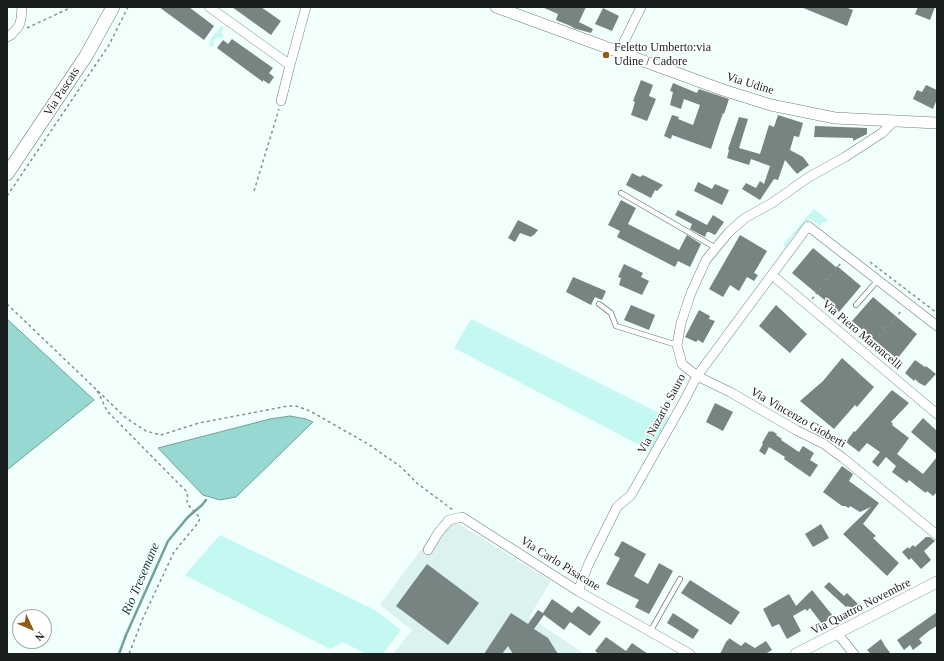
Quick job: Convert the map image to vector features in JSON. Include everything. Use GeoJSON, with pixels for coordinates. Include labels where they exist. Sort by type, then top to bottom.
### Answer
{"type":"FeatureCollection","features":[{"type":"Feature","properties":{"kind":"main road","name":"Via Pascats"},"geometry":{"type":"LineString","coordinates":[[7,174],[86,56],[113,7]]}},
{"type":"Feature","properties":{"kind":"street"},"geometry":{"type":"LineString","coordinates":[[9,36],[19,26],[22,7]]}},
{"type":"Feature","properties":{"kind":"street"},"geometry":{"type":"LineString","coordinates":[[210,7],[290,65]]}},
{"type":"Feature","properties":{"kind":"street"},"geometry":{"type":"LineString","coordinates":[[281,101],[306,7]]}},
{"type":"Feature","properties":{"kind":"street","name":"Via Udine"},"geometry":{"type":"LineString","coordinates":[[496,7],[723,90],[771,105],[835,118],[937,123]]}},
{"type":"Feature","properties":{"kind":"street"},"geometry":{"type":"LineString","coordinates":[[619,52],[641,7]]}},
{"type":"Feature","properties":{"kind":"street","name":"Via Nazario Sauro"},"geometry":{"type":"LineString","coordinates":[[578,591],[589,563],[617,507],[631,495],[697,376],[682,364],[677,345],[681,323],[691,293],[706,260],[729,232],[745,218],[772,203],[809,177],[845,157],[882,133],[894,122]]}},
{"type":"Feature","properties":{"kind":"street"},"geometry":{"type":"LineString","coordinates":[[697,376],[808,226],[937,326]]}},
{"type":"Feature","properties":{"kind":"street","name":"Via Piero Maroncelli"},"geometry":{"type":"LineString","coordinates":[[772,275],[937,414]]}},
{"type":"Feature","properties":{"kind":"street","name":"Via Vincenzo Gioberti"},"geometry":{"type":"LineString","coordinates":[[697,376],[730,392],[796,430],[824,444],[937,535]]}},
{"type":"Feature","properties":{"kind":"street"},"geometry":{"type":"LineString","coordinates":[[428,550],[438,533],[449,520],[462,517]]}},
{"type":"Feature","properties":{"kind":"street","name":"Via Carlo Pisacane"},"geometry":{"type":"LineString","coordinates":[[462,517],[578,591],[690,654]]}},
{"type":"Feature","properties":{"kind":"street","name":"Via Quattro Novembre"},"geometry":{"type":"LineString","coordinates":[[796,654],[937,582]]}},
{"type":"Feature","properties":{"kind":"street"},"geometry":{"type":"LineString","coordinates":[[923,590],[937,586]]}},
{"type":"Feature","properties":{"kind":"street"},"geometry":{"type":"LineString","coordinates":[[838,633],[854,654]]}},
{"type":"Feature","properties":{"kind":"lane"},"geometry":{"type":"LineString","coordinates":[[621,193],[716,248]]}},
{"type":"Feature","properties":{"kind":"lane"},"geometry":{"type":"LineString","coordinates":[[856,305],[878,280]]}},
{"type":"Feature","properties":{"kind":"lane"},"geometry":{"type":"LineString","coordinates":[[598,304],[611,313],[616,326],[677,345]]}},
{"type":"Feature","properties":{"kind":"lane"},"geometry":{"type":"LineString","coordinates":[[650,632],[680,579]]}},
{"type":"Feature","properties":{"kind":"path"},"geometry":{"type":"LineString","coordinates":[[9,36],[72,7]]}},
{"type":"Feature","properties":{"kind":"path"},"geometry":{"type":"LineString","coordinates":[[7,196],[105,52],[128,7]]}},
{"type":"Feature","properties":{"kind":"path"},"geometry":{"type":"LineString","coordinates":[[254,191],[281,101]]}},
{"type":"Feature","properties":{"kind":"path"},"geometry":{"type":"LineString","coordinates":[[807,304],[841,263]]}},
{"type":"Feature","properties":{"kind":"path"},"geometry":{"type":"LineString","coordinates":[[824,278],[830,282]]}},
{"type":"Feature","properties":{"kind":"path"},"geometry":{"type":"LineString","coordinates":[[7,304],[94,388],[135,425],[146,431],[160,435],[206,422],[288,406],[301,407],[322,417],[368,444],[401,466],[418,484],[462,517]]}},
{"type":"Feature","properties":{"kind":"path"},"geometry":{"type":"LineString","coordinates":[[865,353],[902,310]]}},
{"type":"Feature","properties":{"kind":"path"},"geometry":{"type":"LineString","coordinates":[[882,327],[888,332]]}},
{"type":"Feature","properties":{"kind":"path"},"geometry":{"type":"LineString","coordinates":[[94,388],[100,396],[107,411],[186,491],[188,497],[187,502],[200,518],[198,523],[174,552],[143,618],[129,654]]}},
{"type":"Feature","properties":{"kind":"shaded area"},"geometry":{"type":"Polygon","coordinates":[[[222,26],[224,28],[221,32],[224,36],[221,38],[217,37],[213,42],[214,46],[212,47],[209,44],[212,37],[222,26]]]}},
{"type":"Feature","properties":{"kind":"shaded area"},"geometry":{"type":"Polygon","coordinates":[[[814,209],[828,220],[819,225],[810,218],[797,235],[795,234],[785,248],[783,245],[814,209]]]}},
{"type":"Feature","properties":{"kind":"shaded area"},"geometry":{"type":"Polygon","coordinates":[[[7,319],[94,400],[7,470],[7,319]]]}},
{"type":"Feature","properties":{"kind":"shaded area"},"geometry":{"type":"Polygon","coordinates":[[[471,319],[675,421],[657,454],[454,348],[471,319]]]}},
{"type":"Feature","properties":{"kind":"shaded area"},"geometry":{"type":"Polygon","coordinates":[[[290,416],[313,422],[236,497],[220,500],[203,495],[158,448],[270,419],[290,416]]]}},
{"type":"Feature","properties":{"kind":"shaded area"},"geometry":{"type":"Polygon","coordinates":[[[446,516],[551,581],[529,617],[585,654],[393,654],[412,630],[380,605],[446,516]]]}},
{"type":"Feature","properties":{"kind":"shaded area"},"geometry":{"type":"Polygon","coordinates":[[[220,535],[375,610],[401,630],[383,654],[366,654],[343,642],[330,649],[185,575],[220,535]]]}},
{"type":"Feature","properties":{"kind":"building"},"geometry":{"type":"Polygon","coordinates":[[[159,7],[189,7],[214,26],[204,40],[159,7]]]}},
{"type":"Feature","properties":{"kind":"building"},"geometry":{"type":"Polygon","coordinates":[[[232,7],[261,7],[281,21],[271,35],[232,7]]]}},
{"type":"Feature","properties":{"kind":"building"},"geometry":{"type":"Polygon","coordinates":[[[542,7],[586,7],[579,22],[593,29],[591,33],[573,28],[556,20],[558,14],[542,7]]]}},
{"type":"Feature","properties":{"kind":"building"},"geometry":{"type":"Polygon","coordinates":[[[801,7],[845,7],[853,10],[847,26],[801,7]]]}},
{"type":"Feature","properties":{"kind":"building"},"geometry":{"type":"Polygon","coordinates":[[[918,7],[935,7],[930,20],[915,14],[918,7]]]}},
{"type":"Feature","properties":{"kind":"building"},"geometry":{"type":"Polygon","coordinates":[[[603,8],[619,16],[612,31],[595,24],[603,8]]]}},
{"type":"Feature","properties":{"kind":"building"},"geometry":{"type":"Polygon","coordinates":[[[232,39],[273,68],[269,73],[274,77],[269,84],[263,80],[263,82],[217,48],[223,40],[228,44],[232,39]]]}},
{"type":"Feature","properties":{"kind":"building"},"geometry":{"type":"Polygon","coordinates":[[[641,80],[653,85],[649,96],[656,99],[647,121],[631,115],[635,102],[633,101],[641,80]]]}},
{"type":"Feature","properties":{"kind":"building"},"geometry":{"type":"Polygon","coordinates":[[[673,83],[697,93],[699,89],[729,99],[711,149],[672,135],[671,139],[664,136],[672,115],[679,117],[678,119],[693,125],[700,105],[684,99],[681,109],[670,105],[673,92],[670,91],[673,83]]]}},
{"type":"Feature","properties":{"kind":"building"},"geometry":{"type":"Polygon","coordinates":[[[926,85],[937,90],[937,99],[933,109],[913,99],[917,90],[922,92],[926,85]]]}},
{"type":"Feature","properties":{"kind":"building"},"geometry":{"type":"Polygon","coordinates":[[[778,115],[803,123],[799,137],[794,136],[790,150],[803,157],[809,165],[797,174],[785,160],[778,180],[774,179],[760,200],[742,189],[746,183],[756,188],[760,181],[764,184],[770,166],[751,159],[749,165],[727,158],[728,149],[739,117],[748,119],[739,148],[760,154],[769,125],[774,127],[778,115]]]}},
{"type":"Feature","properties":{"kind":"building"},"geometry":{"type":"Polygon","coordinates":[[[815,126],[867,128],[867,134],[853,141],[853,138],[814,137],[815,126]]]}},
{"type":"Feature","properties":{"kind":"building"},"geometry":{"type":"Polygon","coordinates":[[[632,173],[640,177],[643,175],[663,185],[657,191],[655,190],[651,198],[626,185],[632,173]]]}},
{"type":"Feature","properties":{"kind":"building"},"geometry":{"type":"Polygon","coordinates":[[[698,182],[712,189],[715,184],[729,190],[722,205],[694,191],[698,182]]]}},
{"type":"Feature","properties":{"kind":"building"},"geometry":{"type":"Polygon","coordinates":[[[621,200],[636,208],[628,224],[679,250],[687,235],[701,244],[690,267],[678,261],[675,267],[617,237],[620,231],[608,225],[621,200]]]}},
{"type":"Feature","properties":{"kind":"building"},"geometry":{"type":"Polygon","coordinates":[[[678,210],[707,225],[713,215],[724,222],[715,235],[707,232],[705,237],[690,229],[692,224],[675,215],[678,210]]]}},
{"type":"Feature","properties":{"kind":"building"},"geometry":{"type":"Polygon","coordinates":[[[518,220],[538,230],[531,237],[520,233],[515,242],[508,238],[518,220]]]}},
{"type":"Feature","properties":{"kind":"building"},"geometry":{"type":"Polygon","coordinates":[[[740,235],[767,251],[754,273],[758,275],[754,281],[747,277],[739,291],[730,285],[723,297],[709,289],[740,235]]]}},
{"type":"Feature","properties":{"kind":"building"},"geometry":{"type":"Polygon","coordinates":[[[813,248],[861,286],[839,312],[792,273],[813,248]]]}},
{"type":"Feature","properties":{"kind":"building"},"geometry":{"type":"Polygon","coordinates":[[[624,264],[643,273],[641,277],[649,281],[642,295],[619,285],[621,278],[618,277],[624,264]]]}},
{"type":"Feature","properties":{"kind":"building"},"geometry":{"type":"Polygon","coordinates":[[[573,277],[606,291],[602,300],[595,297],[591,305],[566,292],[573,277]]]}},
{"type":"Feature","properties":{"kind":"building"},"geometry":{"type":"Polygon","coordinates":[[[873,297],[917,334],[897,359],[852,321],[873,297]]]}},
{"type":"Feature","properties":{"kind":"building"},"geometry":{"type":"Polygon","coordinates":[[[631,305],[655,315],[649,330],[624,320],[631,305]]]}},
{"type":"Feature","properties":{"kind":"building"},"geometry":{"type":"Polygon","coordinates":[[[776,305],[807,334],[790,353],[759,326],[776,305]]]}},
{"type":"Feature","properties":{"kind":"building"},"geometry":{"type":"Polygon","coordinates":[[[699,310],[710,316],[709,319],[715,321],[703,343],[698,340],[696,342],[685,337],[699,310]]]}},
{"type":"Feature","properties":{"kind":"building"},"geometry":{"type":"Polygon","coordinates":[[[842,358],[874,387],[857,407],[855,405],[834,429],[800,401],[823,381],[842,358]]]}},
{"type":"Feature","properties":{"kind":"building"},"geometry":{"type":"Polygon","coordinates":[[[915,360],[936,374],[925,386],[915,379],[914,381],[905,373],[915,360]]]}},
{"type":"Feature","properties":{"kind":"building"},"geometry":{"type":"Polygon","coordinates":[[[892,390],[909,403],[891,422],[893,424],[892,425],[909,438],[897,454],[923,474],[937,457],[937,492],[933,496],[927,491],[926,493],[923,491],[909,480],[907,483],[892,472],[896,466],[886,457],[878,467],[872,462],[880,452],[867,443],[859,452],[846,442],[854,431],[855,432],[892,390]]]}},
{"type":"Feature","properties":{"kind":"building"},"geometry":{"type":"Polygon","coordinates":[[[715,403],[733,412],[723,431],[706,422],[715,403]]]}},
{"type":"Feature","properties":{"kind":"building"},"geometry":{"type":"Polygon","coordinates":[[[923,418],[937,431],[937,454],[911,432],[923,418]]]}},
{"type":"Feature","properties":{"kind":"building"},"geometry":{"type":"Polygon","coordinates":[[[769,431],[777,434],[776,435],[782,439],[781,440],[799,452],[803,446],[814,453],[810,460],[818,465],[810,477],[784,459],[785,457],[769,447],[765,455],[759,451],[769,431]]]}},
{"type":"Feature","properties":{"kind":"building"},"geometry":{"type":"Polygon","coordinates":[[[842,466],[853,474],[849,481],[879,503],[863,524],[876,536],[873,538],[899,563],[887,576],[843,534],[871,507],[860,512],[850,506],[849,508],[842,506],[823,492],[842,466]]]}},
{"type":"Feature","properties":{"kind":"building"},"geometry":{"type":"Polygon","coordinates":[[[821,524],[829,538],[813,547],[805,534],[821,524]]]}},
{"type":"Feature","properties":{"kind":"building"},"geometry":{"type":"Polygon","coordinates":[[[926,537],[930,537],[935,541],[924,551],[931,560],[921,569],[911,558],[909,560],[902,552],[908,547],[909,549],[913,545],[915,547],[926,537]]]}},
{"type":"Feature","properties":{"kind":"building"},"geometry":{"type":"Polygon","coordinates":[[[622,541],[646,554],[634,576],[648,584],[659,563],[673,571],[649,614],[635,607],[639,600],[606,584],[620,558],[614,555],[622,541]]]}},
{"type":"Feature","properties":{"kind":"building"},"geometry":{"type":"Polygon","coordinates":[[[427,564],[479,603],[448,645],[396,606],[427,564]]]}},
{"type":"Feature","properties":{"kind":"building"},"geometry":{"type":"Polygon","coordinates":[[[690,580],[740,612],[731,625],[681,593],[690,580]]]}},
{"type":"Feature","properties":{"kind":"building"},"geometry":{"type":"Polygon","coordinates":[[[829,582],[844,596],[847,593],[858,604],[852,610],[848,606],[846,607],[824,587],[829,582]]]}},
{"type":"Feature","properties":{"kind":"building"},"geometry":{"type":"Polygon","coordinates":[[[812,590],[833,616],[822,624],[810,608],[807,611],[805,609],[793,616],[801,631],[787,639],[779,624],[772,627],[763,609],[789,594],[796,606],[812,590]]]}},
{"type":"Feature","properties":{"kind":"building"},"geometry":{"type":"Polygon","coordinates":[[[552,599],[572,613],[578,606],[601,622],[590,636],[570,622],[564,630],[544,615],[534,629],[548,638],[558,654],[513,654],[508,646],[502,654],[484,654],[511,613],[528,624],[538,610],[543,613],[552,599]]]}},
{"type":"Feature","properties":{"kind":"building"},"geometry":{"type":"Polygon","coordinates":[[[937,612],[937,626],[919,639],[922,643],[913,650],[910,645],[904,650],[897,640],[937,612]]]}},
{"type":"Feature","properties":{"kind":"building"},"geometry":{"type":"Polygon","coordinates":[[[673,613],[699,630],[693,639],[667,623],[673,613]]]}},
{"type":"Feature","properties":{"kind":"building"},"geometry":{"type":"Polygon","coordinates":[[[606,637],[626,651],[632,643],[648,654],[599,654],[595,651],[606,637]]]}},
{"type":"Feature","properties":{"kind":"building"},"geometry":{"type":"Polygon","coordinates":[[[729,638],[741,646],[745,642],[755,648],[766,641],[772,650],[765,654],[720,654],[729,638]]]}},
{"type":"Feature","properties":{"kind":"building"},"geometry":{"type":"Polygon","coordinates":[[[881,639],[891,654],[871,654],[867,650],[881,639]]]}},
{"type":"Feature","properties":{"kind":"waterway","name":"Rio Tresemane"},"geometry":{"type":"LineString","coordinates":[[119,654],[168,541],[188,517],[206,500]]}},
{"type":"Feature","properties":{"kind":"place","name":"Feletto Umberto:via Udine / Cadore"},"geometry":{"type":"Point","coordinates":[606,55]}}]}
